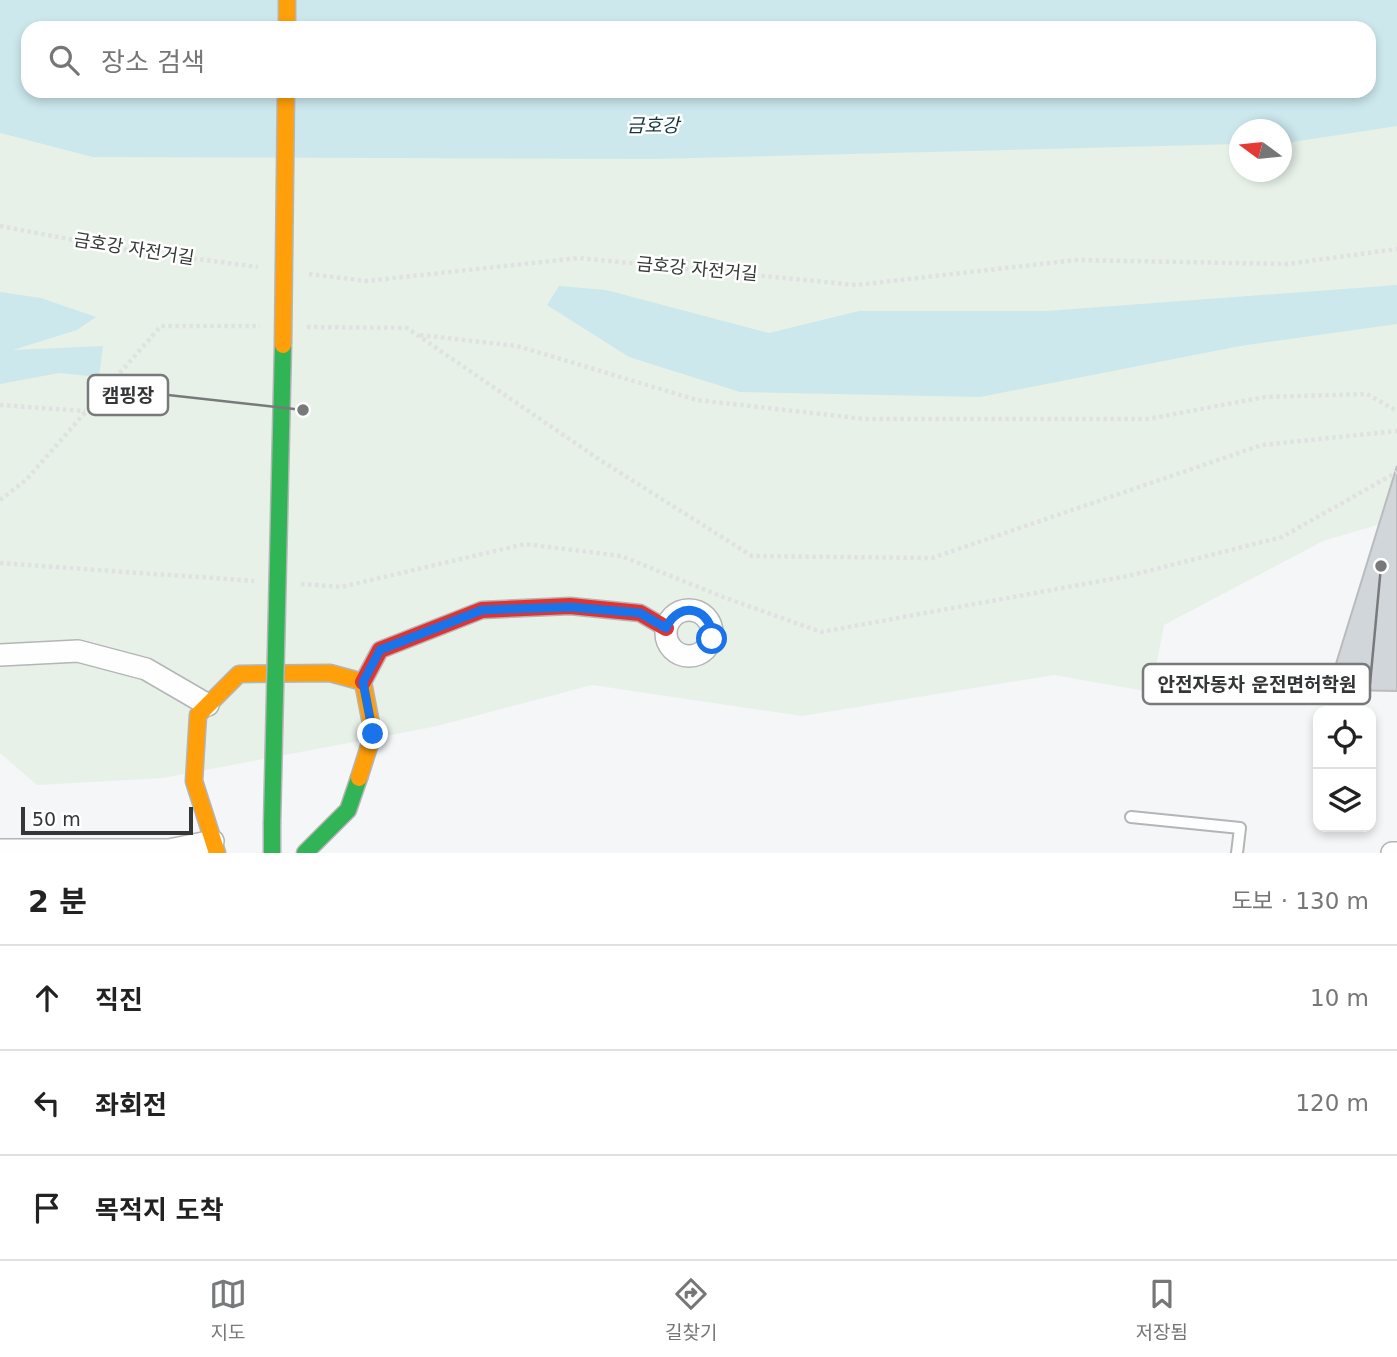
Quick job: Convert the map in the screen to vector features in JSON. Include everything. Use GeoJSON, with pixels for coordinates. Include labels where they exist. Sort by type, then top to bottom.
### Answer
{"type":"FeatureCollection","features":[{"type":"Feature","properties":{"kind":"street"},"geometry":{"type":"LineString","coordinates":[[287,21],[288,0]]}},
{"type":"Feature","properties":{"kind":"street"},"geometry":{"type":"LineString","coordinates":[[272,853],[286,98]]}},
{"type":"Feature","properties":{"kind":"street"},"geometry":{"type":"LineString","coordinates":[[305,853],[348,810],[373,734],[363,682],[380,650],[482,610],[570,607],[640,613],[666,628]]}},
{"type":"Feature","properties":{"kind":"street"},"geometry":{"type":"LineString","coordinates":[[0,655],[78,651],[146,669],[208,705]]}},
{"type":"Feature","properties":{"kind":"street"},"geometry":{"type":"LineString","coordinates":[[0,850],[169,850],[215,847],[194,780],[198,715],[239,674],[330,673],[363,682]]}},
{"type":"Feature","properties":{"kind":"lane"},"geometry":{"type":"LineString","coordinates":[[1131,817],[1240,828],[1237,853]]}},
{"type":"Feature","properties":{"kind":"path","name":"금호강 자전거길"},"geometry":{"type":"LineString","coordinates":[[0,226],[121,249],[271,269]]}},
{"type":"Feature","properties":{"kind":"path","name":"금호강 자전거길"},"geometry":{"type":"LineString","coordinates":[[298,272],[366,281],[579,258],[856,285],[1076,260],[1287,264],[1397,249]]}},
{"type":"Feature","properties":{"kind":"path"},"geometry":{"type":"LineString","coordinates":[[0,500],[26,480],[161,326],[271,327]]}},
{"type":"Feature","properties":{"kind":"path"},"geometry":{"type":"LineString","coordinates":[[298,327],[407,328],[600,460],[752,556],[932,558],[1262,445],[1397,431]]}},
{"type":"Feature","properties":{"kind":"path"},"geometry":{"type":"LineString","coordinates":[[418,335],[517,345],[697,400],[865,419],[1147,419],[1265,397],[1367,394],[1397,411]]}},
{"type":"Feature","properties":{"kind":"path"},"geometry":{"type":"LineString","coordinates":[[0,405],[86,411]]}},
{"type":"Feature","properties":{"kind":"path"},"geometry":{"type":"LineString","coordinates":[[289,584],[341,587],[525,544],[621,556],[821,632],[1128,576],[1282,537],[1397,471]]}},
{"type":"Feature","properties":{"kind":"path"},"geometry":{"type":"LineString","coordinates":[[0,564],[262,582]]}},
{"type":"Feature","properties":{"kind":"shaded area"},"geometry":{"type":"Polygon","coordinates":[[[1397,119],[1397,519],[1323,541],[1164,625],[1151,692],[1054,675],[802,716],[592,685],[433,727],[163,778],[37,785],[0,753],[0,133],[92,157],[1229,131],[1229,182],[1292,182],[1292,129],[1397,119]]]}},
{"type":"Feature","properties":{"kind":"water","name":"금호강"},"geometry":{"type":"Polygon","coordinates":[[[0,0],[1397,0],[1397,126],[1292,142],[1292,119],[1229,119],[1229,144],[654,159],[92,157],[0,133],[0,0]]]}},
{"type":"Feature","properties":{"kind":"water"},"geometry":{"type":"Polygon","coordinates":[[[1397,285],[1397,324],[1240,346],[980,397],[740,392],[629,357],[547,305],[559,286],[606,290],[769,333],[859,311],[1046,311],[1397,285]]]}},
{"type":"Feature","properties":{"kind":"water"},"geometry":{"type":"Polygon","coordinates":[[[0,292],[41,298],[96,317],[77,330],[13,350],[103,346],[99,377],[59,373],[0,384],[0,292]]]}},
{"type":"Feature","properties":{"kind":"building"},"geometry":{"type":"Polygon","coordinates":[[[1397,466],[1397,691],[1343,690],[1335,667],[1397,466]]]}},
{"type":"Feature","properties":{"kind":"traffic: fast"},"geometry":{"type":"LineString","coordinates":[[272,824],[283,345]]}},
{"type":"Feature","properties":{"kind":"traffic: fast"},"geometry":{"type":"LineString","coordinates":[[305,853],[348,810],[359,778]]}},
{"type":"Feature","properties":{"kind":"traffic: fast"},"geometry":{"type":"LineString","coordinates":[[272,824],[272,853]]}},
{"type":"Feature","properties":{"kind":"traffic: slow"},"geometry":{"type":"LineString","coordinates":[[287,0],[287,21]]}},
{"type":"Feature","properties":{"kind":"traffic: slow"},"geometry":{"type":"LineString","coordinates":[[283,345],[286,98]]}},
{"type":"Feature","properties":{"kind":"traffic: slow"},"geometry":{"type":"LineString","coordinates":[[217,853],[194,781],[198,715],[239,674],[330,673],[363,682],[373,734],[359,778]]}},
{"type":"Feature","properties":{"kind":"traffic: jam"},"geometry":{"type":"LineString","coordinates":[[363,682],[380,650],[482,610],[570,606],[640,613],[666,628]]}},
{"type":"Feature","properties":{"kind":"place","name":"캠핑장"},"geometry":{"type":"Point","coordinates":[303,410]}},
{"type":"Feature","properties":{"kind":"place","name":"안전자동차 운전면허학원"},"geometry":{"type":"Point","coordinates":[1381,566]}},
{"type":"Feature","properties":{"kind":"route"},"geometry":{"type":"LineString","coordinates":[[373,734],[363,682],[380,650],[482,610],[570,607],[640,613],[666,628],[675,614],[691,610],[705,616],[710,623],[712,639]]}}]}
